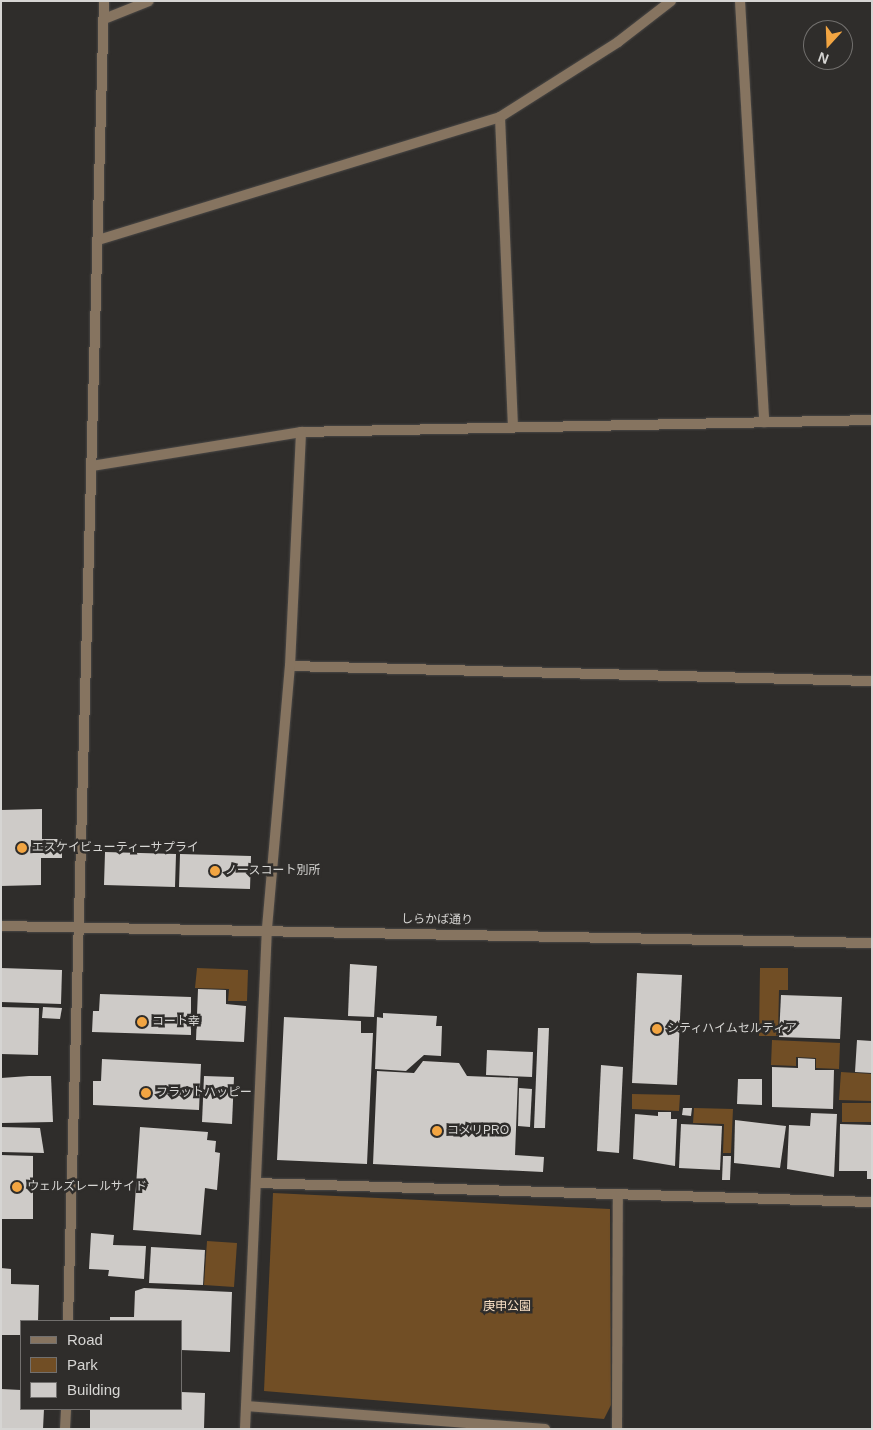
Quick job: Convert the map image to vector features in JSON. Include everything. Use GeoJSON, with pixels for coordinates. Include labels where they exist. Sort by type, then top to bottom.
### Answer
{"type":"FeatureCollection","features":[{"type":"Feature","properties":{"kind":"street"},"geometry":{"type":"LineString","coordinates":[[68,1320],[104,1]]}},
{"type":"Feature","properties":{"kind":"street"},"geometry":{"type":"LineString","coordinates":[[104,19],[149,1]]}},
{"type":"Feature","properties":{"kind":"street"},"geometry":{"type":"LineString","coordinates":[[98,240],[500,117],[618,42],[671,1]]}},
{"type":"Feature","properties":{"kind":"street"},"geometry":{"type":"LineString","coordinates":[[740,1],[764,422]]}},
{"type":"Feature","properties":{"kind":"street"},"geometry":{"type":"LineString","coordinates":[[500,117],[513,426]]}},
{"type":"Feature","properties":{"kind":"street"},"geometry":{"type":"LineString","coordinates":[[92,466],[301,432],[513,426],[872,420]]}},
{"type":"Feature","properties":{"kind":"street"},"geometry":{"type":"LineString","coordinates":[[245,1429],[267,928],[290,666],[301,432]]}},
{"type":"Feature","properties":{"kind":"street"},"geometry":{"type":"LineString","coordinates":[[290,666],[872,681]]}},
{"type":"Feature","properties":{"kind":"street","name":"しらかば通り"},"geometry":{"type":"LineString","coordinates":[[1,926],[267,928],[872,943]]}},
{"type":"Feature","properties":{"kind":"street"},"geometry":{"type":"LineString","coordinates":[[256,1183],[618,1196],[872,1202]]}},
{"type":"Feature","properties":{"kind":"street"},"geometry":{"type":"LineString","coordinates":[[617,1429],[618,1196]]}},
{"type":"Feature","properties":{"kind":"street"},"geometry":{"type":"LineString","coordinates":[[246,1406],[545,1429]]}},
{"type":"Feature","properties":{"kind":"street"},"geometry":{"type":"LineString","coordinates":[[65,1429],[66,1410]]}},
{"type":"Feature","properties":{"kind":"green space"},"geometry":{"type":"Polygon","coordinates":[[[197,968],[248,970],[247,1001],[228,1001],[229,989],[195,988],[197,968]]]}},
{"type":"Feature","properties":{"kind":"green space"},"geometry":{"type":"Polygon","coordinates":[[[760,968],[788,968],[788,990],[779,990],[778,1036],[759,1036],[760,968]]]}},
{"type":"Feature","properties":{"kind":"green space"},"geometry":{"type":"Polygon","coordinates":[[[772,1040],[840,1043],[839,1069],[816,1068],[816,1058],[796,1057],[796,1066],[771,1065],[772,1040]]]}},
{"type":"Feature","properties":{"kind":"green space"},"geometry":{"type":"Polygon","coordinates":[[[841,1072],[872,1074],[872,1101],[839,1100],[841,1072]]]}},
{"type":"Feature","properties":{"kind":"green space"},"geometry":{"type":"Polygon","coordinates":[[[632,1094],[680,1095],[679,1111],[632,1109],[632,1094]]]}},
{"type":"Feature","properties":{"kind":"green space"},"geometry":{"type":"Polygon","coordinates":[[[842,1103],[872,1103],[872,1122],[842,1122],[842,1103]]]}},
{"type":"Feature","properties":{"kind":"green space"},"geometry":{"type":"Polygon","coordinates":[[[694,1108],[733,1109],[731,1153],[723,1153],[724,1124],[693,1123],[694,1108]]]}},
{"type":"Feature","properties":{"kind":"green space","name":"庚申公園"},"geometry":{"type":"Polygon","coordinates":[[[273,1193],[610,1209],[611,1405],[604,1419],[264,1391],[273,1193]]]}},
{"type":"Feature","properties":{"kind":"green space"},"geometry":{"type":"Polygon","coordinates":[[[207,1241],[237,1243],[234,1287],[204,1285],[207,1241]]]}},
{"type":"Feature","properties":{"kind":"building"},"geometry":{"type":"Polygon","coordinates":[[[42,809],[42,839],[62,839],[62,858],[41,858],[41,885],[1,886],[1,810],[42,809]]]}},
{"type":"Feature","properties":{"kind":"building"},"geometry":{"type":"Polygon","coordinates":[[[105,852],[176,854],[175,887],[104,885],[105,852]]]}},
{"type":"Feature","properties":{"kind":"building","name":"ノースコート別所"},"geometry":{"type":"Polygon","coordinates":[[[180,854],[251,856],[250,889],[179,887],[180,854]]]}},
{"type":"Feature","properties":{"kind":"building"},"geometry":{"type":"Polygon","coordinates":[[[350,964],[377,966],[374,1017],[348,1016],[350,964]]]}},
{"type":"Feature","properties":{"kind":"building"},"geometry":{"type":"Polygon","coordinates":[[[1,968],[62,970],[61,1004],[1,1002],[1,968]]]}},
{"type":"Feature","properties":{"kind":"building","name":"シティハイムセルティア"},"geometry":{"type":"Polygon","coordinates":[[[637,973],[682,975],[677,1085],[632,1083],[637,973]]]}},
{"type":"Feature","properties":{"kind":"building"},"geometry":{"type":"Polygon","coordinates":[[[198,989],[226,990],[226,1004],[246,1006],[244,1042],[196,1040],[198,989]]]}},
{"type":"Feature","properties":{"kind":"building","name":"コート幸"},"geometry":{"type":"Polygon","coordinates":[[[100,994],[191,997],[191,1035],[92,1032],[93,1011],[99,1011],[100,994]]]}},
{"type":"Feature","properties":{"kind":"building"},"geometry":{"type":"Polygon","coordinates":[[[781,995],[842,997],[840,1039],[779,1037],[781,995]]]}},
{"type":"Feature","properties":{"kind":"building"},"geometry":{"type":"Polygon","coordinates":[[[1,1007],[39,1008],[38,1055],[1,1054],[1,1007]]]}},
{"type":"Feature","properties":{"kind":"building"},"geometry":{"type":"Polygon","coordinates":[[[43,1007],[62,1008],[60,1019],[42,1018],[43,1007]]]}},
{"type":"Feature","properties":{"kind":"building"},"geometry":{"type":"Polygon","coordinates":[[[383,1013],[437,1016],[436,1026],[442,1026],[441,1056],[424,1055],[406,1071],[375,1069],[377,1017],[383,1018],[383,1013]]]}},
{"type":"Feature","properties":{"kind":"building"},"geometry":{"type":"Polygon","coordinates":[[[284,1017],[361,1021],[361,1033],[373,1033],[367,1164],[277,1160],[284,1017]]]}},
{"type":"Feature","properties":{"kind":"building"},"geometry":{"type":"Polygon","coordinates":[[[538,1028],[549,1028],[545,1128],[534,1128],[538,1028]]]}},
{"type":"Feature","properties":{"kind":"building"},"geometry":{"type":"Polygon","coordinates":[[[857,1040],[872,1041],[872,1073],[855,1072],[857,1040]]]}},
{"type":"Feature","properties":{"kind":"building"},"geometry":{"type":"Polygon","coordinates":[[[487,1050],[533,1052],[532,1077],[486,1075],[487,1050]]]}},
{"type":"Feature","properties":{"kind":"building"},"geometry":{"type":"Polygon","coordinates":[[[798,1058],[815,1059],[815,1070],[834,1070],[833,1109],[772,1107],[772,1067],[798,1068],[798,1058]]]}},
{"type":"Feature","properties":{"kind":"building","name":"フラットハッピー"},"geometry":{"type":"Polygon","coordinates":[[[102,1059],[201,1064],[199,1110],[93,1105],[93,1081],[101,1081],[102,1059]]]}},
{"type":"Feature","properties":{"kind":"building"},"geometry":{"type":"Polygon","coordinates":[[[423,1061],[459,1063],[467,1076],[518,1078],[515,1155],[544,1157],[543,1172],[373,1164],[377,1071],[414,1073],[423,1061]]]}},
{"type":"Feature","properties":{"kind":"building"},"geometry":{"type":"Polygon","coordinates":[[[601,1065],[623,1067],[619,1153],[597,1151],[601,1065]]]}},
{"type":"Feature","properties":{"kind":"building"},"geometry":{"type":"Polygon","coordinates":[[[51,1076],[53,1122],[2,1123],[1,1078],[51,1076]]]}},
{"type":"Feature","properties":{"kind":"building"},"geometry":{"type":"Polygon","coordinates":[[[204,1076],[234,1077],[232,1124],[202,1122],[204,1076]]]}},
{"type":"Feature","properties":{"kind":"building"},"geometry":{"type":"Polygon","coordinates":[[[738,1079],[762,1079],[762,1105],[737,1104],[738,1079]]]}},
{"type":"Feature","properties":{"kind":"building"},"geometry":{"type":"Polygon","coordinates":[[[519,1088],[532,1089],[530,1127],[518,1126],[519,1088]]]}},
{"type":"Feature","properties":{"kind":"building"},"geometry":{"type":"Polygon","coordinates":[[[683,1108],[692,1108],[691,1116],[682,1115],[683,1108]]]}},
{"type":"Feature","properties":{"kind":"building"},"geometry":{"type":"Polygon","coordinates":[[[658,1112],[671,1112],[671,1119],[677,1119],[675,1166],[633,1159],[635,1114],[658,1116],[658,1112]]]}},
{"type":"Feature","properties":{"kind":"building"},"geometry":{"type":"Polygon","coordinates":[[[811,1113],[837,1114],[834,1177],[787,1169],[789,1125],[810,1126],[811,1113]]]}},
{"type":"Feature","properties":{"kind":"building"},"geometry":{"type":"Polygon","coordinates":[[[735,1120],[786,1126],[780,1168],[734,1163],[735,1120]]]}},
{"type":"Feature","properties":{"kind":"building"},"geometry":{"type":"Polygon","coordinates":[[[681,1124],[722,1126],[720,1170],[679,1168],[681,1124]]]}},
{"type":"Feature","properties":{"kind":"building"},"geometry":{"type":"Polygon","coordinates":[[[840,1124],[872,1125],[872,1179],[867,1179],[867,1171],[839,1171],[840,1124]]]}},
{"type":"Feature","properties":{"kind":"building"},"geometry":{"type":"Polygon","coordinates":[[[1,1127],[40,1128],[44,1153],[1,1152],[1,1127]]]}},
{"type":"Feature","properties":{"kind":"building"},"geometry":{"type":"Polygon","coordinates":[[[140,1127],[208,1132],[207,1140],[216,1141],[215,1152],[220,1153],[217,1190],[205,1188],[201,1235],[133,1230],[140,1127]]]}},
{"type":"Feature","properties":{"kind":"building","name":"ウェルズレールサイド"},"geometry":{"type":"Polygon","coordinates":[[[1,1155],[33,1156],[33,1219],[1,1219],[1,1155]]]}},
{"type":"Feature","properties":{"kind":"building"},"geometry":{"type":"Polygon","coordinates":[[[723,1156],[731,1156],[730,1180],[722,1180],[723,1156]]]}},
{"type":"Feature","properties":{"kind":"building"},"geometry":{"type":"Polygon","coordinates":[[[91,1233],[114,1235],[113,1245],[146,1246],[144,1279],[108,1276],[109,1270],[89,1269],[91,1233]]]}},
{"type":"Feature","properties":{"kind":"building"},"geometry":{"type":"Polygon","coordinates":[[[151,1247],[205,1250],[203,1285],[149,1283],[151,1247]]]}},
{"type":"Feature","properties":{"kind":"building"},"geometry":{"type":"Polygon","coordinates":[[[1,1268],[11,1269],[11,1284],[39,1285],[38,1320],[20,1320],[20,1335],[1,1335],[1,1268]]]}},
{"type":"Feature","properties":{"kind":"building"},"geometry":{"type":"Polygon","coordinates":[[[144,1288],[232,1292],[230,1352],[182,1350],[182,1320],[110,1320],[110,1317],[134,1317],[135,1291],[144,1288]]]}},
{"type":"Feature","properties":{"kind":"building"},"geometry":{"type":"Polygon","coordinates":[[[1,1389],[20,1390],[20,1410],[44,1410],[43,1429],[1,1429],[1,1389]]]}},
{"type":"Feature","properties":{"kind":"building"},"geometry":{"type":"Polygon","coordinates":[[[182,1392],[205,1393],[204,1429],[90,1429],[90,1410],[182,1410],[182,1392]]]}},
{"type":"Feature","properties":{"kind":"place","name":"エスケイビューティーサプライ"},"geometry":{"type":"Point","coordinates":[22,848]}},
{"type":"Feature","properties":{"kind":"place","name":"ノースコート別所"},"geometry":{"type":"Point","coordinates":[215,871]}},
{"type":"Feature","properties":{"kind":"place","name":"コート幸"},"geometry":{"type":"Point","coordinates":[142,1022]}},
{"type":"Feature","properties":{"kind":"place","name":"シティハイムセルティア"},"geometry":{"type":"Point","coordinates":[657,1029]}},
{"type":"Feature","properties":{"kind":"place","name":"フラットハッピー"},"geometry":{"type":"Point","coordinates":[146,1093]}},
{"type":"Feature","properties":{"kind":"place","name":"コメリPRO"},"geometry":{"type":"Point","coordinates":[437,1131]}},
{"type":"Feature","properties":{"kind":"place","name":"ウェルズレールサイド"},"geometry":{"type":"Point","coordinates":[17,1187]}}]}
